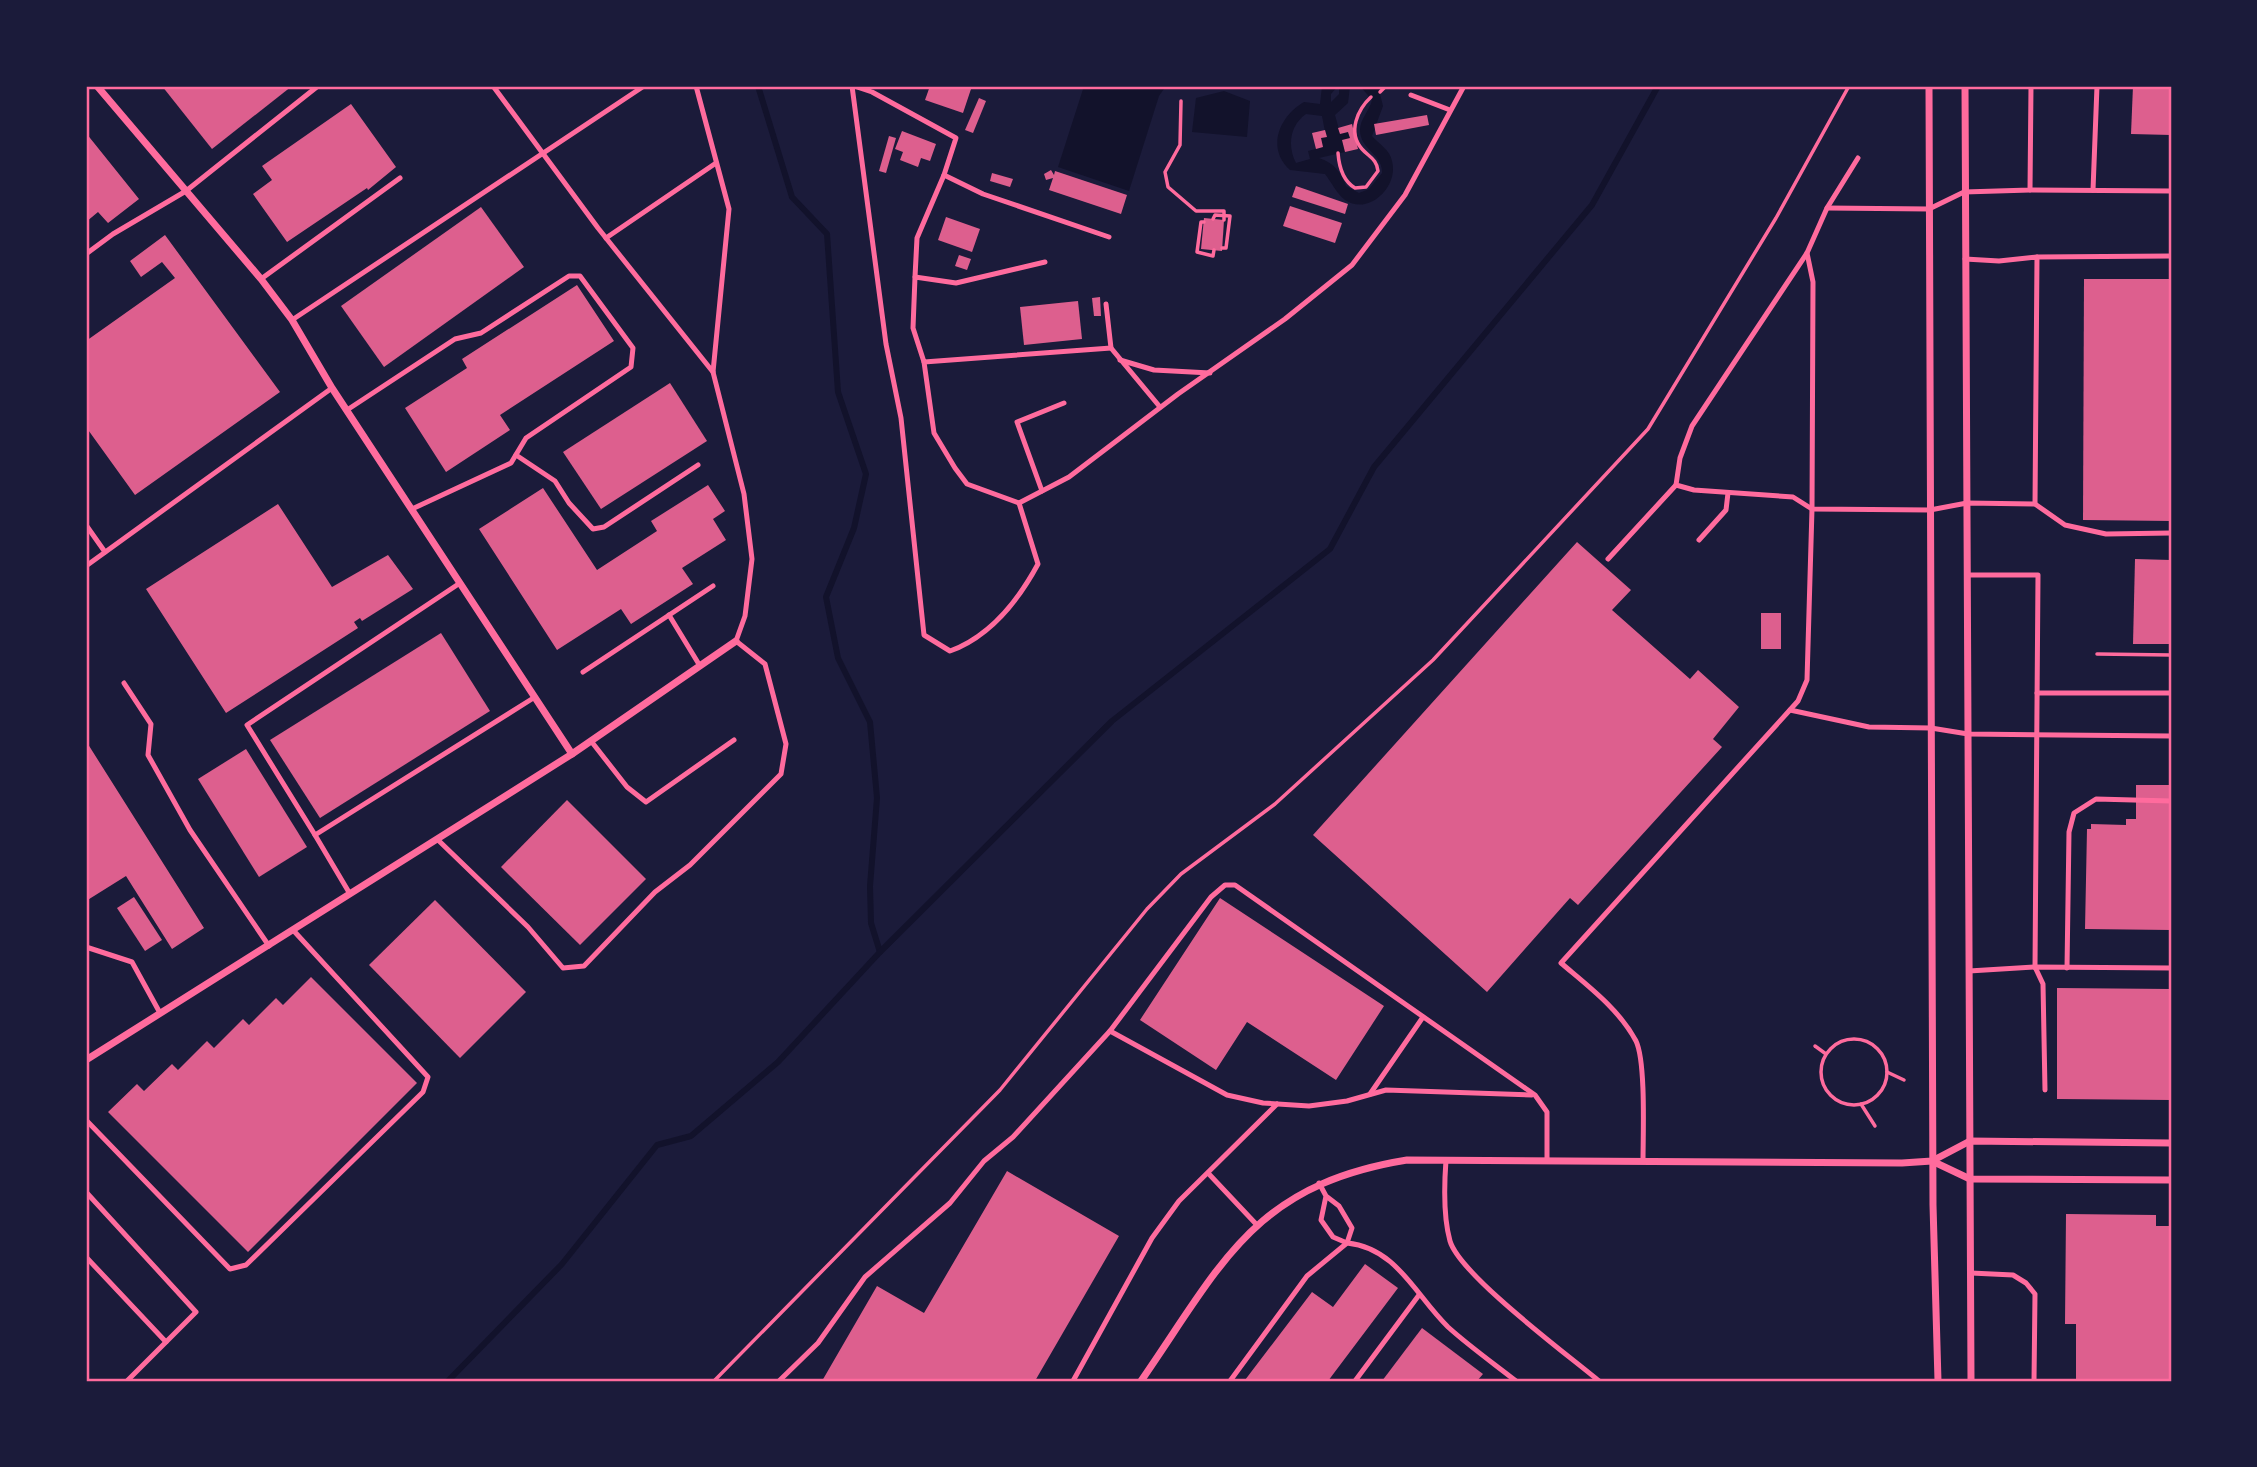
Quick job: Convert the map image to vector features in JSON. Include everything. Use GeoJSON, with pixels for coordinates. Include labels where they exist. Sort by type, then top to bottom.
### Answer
{"type":"FeatureCollection","features":[{"type":"Feature","properties":{"kind":"street"},"geometry":{"type":"LineString","coordinates":[[97,86],[261,279],[292,320],[332,388],[572,754]]}},
{"type":"Feature","properties":{"kind":"street"},"geometry":{"type":"LineString","coordinates":[[1930,86],[1933,1161],[1938,1381]]}},
{"type":"Feature","properties":{"kind":"street"},"geometry":{"type":"LineString","coordinates":[[1965,86],[1971,1381]]}},
{"type":"Feature","properties":{"kind":"street"},"geometry":{"type":"LineString","coordinates":[[86,1060],[572,754],[736,641]]}},
{"type":"Feature","properties":{"kind":"street"},"geometry":{"type":"LineString","coordinates":[[1933,1161],[1970,1141],[2171,1143]]}},
{"type":"Feature","properties":{"kind":"street"},"geometry":{"type":"LineString","coordinates":[[1141,1381],[1227,1256],[1256,1224],[1298,1194],[1319,1183],[1378,1165],[1407,1160],[1933,1161],[1970,1179],[2171,1180]]}},
{"type":"Feature","properties":{"kind":"lane"},"geometry":{"type":"LineString","coordinates":[[86,254],[113,234],[186,191],[318,86]]}},
{"type":"Feature","properties":{"kind":"lane"},"geometry":{"type":"LineString","coordinates":[[493,86],[606,238],[713,372]]}},
{"type":"Feature","properties":{"kind":"lane"},"geometry":{"type":"LineString","coordinates":[[292,320],[644,86]]}},
{"type":"Feature","properties":{"kind":"lane"},"geometry":{"type":"LineString","coordinates":[[437,839],[528,927],[564,968],[584,966],[655,892],[690,865],[780,774],[786,744],[765,664],[736,641],[745,616],[752,559],[744,494],[713,372],[729,209],[696,86]]}},
{"type":"Feature","properties":{"kind":"lane"},"geometry":{"type":"LineString","coordinates":[[1019,503],[1038,564],[1018,600],[971,643],[950,651],[924,635],[901,418],[886,344],[853,86],[872,92],[956,138],[918,238],[914,328],[924,362],[934,433],[967,484],[1019,503],[1069,477],[1160,407],[1285,319],[1352,265],[1405,195],[1464,86]]}},
{"type":"Feature","properties":{"kind":"lane"},"geometry":{"type":"LineString","coordinates":[[2030,190],[2031,86]]}},
{"type":"Feature","properties":{"kind":"lane"},"geometry":{"type":"LineString","coordinates":[[2093,190],[2097,86]]}},
{"type":"Feature","properties":{"kind":"lane"},"geometry":{"type":"LineString","coordinates":[[1411,95],[1450,110]]}},
{"type":"Feature","properties":{"kind":"lane"},"geometry":{"type":"LineString","coordinates":[[1608,559],[1676,485],[1680,458],[1692,426],[1807,253],[1827,208],[1858,158]]}},
{"type":"Feature","properties":{"kind":"lane"},"geometry":{"type":"LineString","coordinates":[[606,238],[716,163]]}},
{"type":"Feature","properties":{"kind":"lane"},"geometry":{"type":"LineString","coordinates":[[944,175],[983,194],[1109,237]]}},
{"type":"Feature","properties":{"kind":"lane"},"geometry":{"type":"LineString","coordinates":[[261,279],[400,178]]}},
{"type":"Feature","properties":{"kind":"lane"},"geometry":{"type":"LineString","coordinates":[[1827,208],[1929,209],[1964,192],[2171,191]]}},
{"type":"Feature","properties":{"kind":"lane"},"geometry":{"type":"LineString","coordinates":[[1643,1161],[1640,1060],[1637,1043],[1613,1009],[1561,963],[1798,701],[1807,680],[1812,509],[1813,282],[1807,253]]}},
{"type":"Feature","properties":{"kind":"lane"},"geometry":{"type":"LineString","coordinates":[[1964,259],[1999,261],[2037,257],[2171,256]]}},
{"type":"Feature","properties":{"kind":"lane"},"geometry":{"type":"LineString","coordinates":[[2035,504],[2037,257]]}},
{"type":"Feature","properties":{"kind":"lane"},"geometry":{"type":"LineString","coordinates":[[915,277],[956,283],[1045,262]]}},
{"type":"Feature","properties":{"kind":"lane"},"geometry":{"type":"LineString","coordinates":[[347,410],[455,339],[481,333],[569,276],[580,276],[633,348],[631,367],[526,438],[511,463],[412,509]]}},
{"type":"Feature","properties":{"kind":"lane"},"geometry":{"type":"LineString","coordinates":[[1107,304],[1111,348],[1160,407]]}},
{"type":"Feature","properties":{"kind":"lane"},"geometry":{"type":"LineString","coordinates":[[924,362],[1111,348]]}},
{"type":"Feature","properties":{"kind":"lane"},"geometry":{"type":"LineString","coordinates":[[1119,360],[1154,370],[1210,373]]}},
{"type":"Feature","properties":{"kind":"lane"},"geometry":{"type":"LineString","coordinates":[[86,566],[332,388]]}},
{"type":"Feature","properties":{"kind":"lane"},"geometry":{"type":"LineString","coordinates":[[1042,491],[1017,422],[1064,403]]}},
{"type":"Feature","properties":{"kind":"lane"},"geometry":{"type":"LineString","coordinates":[[516,455],[555,481],[569,503],[593,529],[604,527],[698,466]]}},
{"type":"Feature","properties":{"kind":"lane"},"geometry":{"type":"LineString","coordinates":[[1676,485],[1728,493],[1793,496],[1812,509],[1930,510],[1967,503],[2035,504],[2066,525],[2106,534],[2171,533]]}},
{"type":"Feature","properties":{"kind":"lane"},"geometry":{"type":"LineString","coordinates":[[1699,540],[1726,510],[1728,493]]}},
{"type":"Feature","properties":{"kind":"lane"},"geometry":{"type":"LineString","coordinates":[[86,525],[105,552]]}},
{"type":"Feature","properties":{"kind":"lane"},"geometry":{"type":"LineString","coordinates":[[1968,575],[2038,575],[2035,967],[2043,984],[2045,1090]]}},
{"type":"Feature","properties":{"kind":"lane"},"geometry":{"type":"LineString","coordinates":[[350,894],[247,724],[460,583]]}},
{"type":"Feature","properties":{"kind":"lane"},"geometry":{"type":"LineString","coordinates":[[583,671],[713,586]]}},
{"type":"Feature","properties":{"kind":"lane"},"geometry":{"type":"LineString","coordinates":[[669,615],[700,666]]}},
{"type":"Feature","properties":{"kind":"lane"},"geometry":{"type":"LineString","coordinates":[[124,683],[151,724],[148,755],[190,830],[269,946]]}},
{"type":"Feature","properties":{"kind":"lane"},"geometry":{"type":"LineString","coordinates":[[2037,693],[2171,693]]}},
{"type":"Feature","properties":{"kind":"lane"},"geometry":{"type":"LineString","coordinates":[[315,835],[536,697]]}},
{"type":"Feature","properties":{"kind":"lane"},"geometry":{"type":"LineString","coordinates":[[1790,710],[1869,727],[1931,728],[1968,734],[2171,736]]}},
{"type":"Feature","properties":{"kind":"lane"},"geometry":{"type":"LineString","coordinates":[[591,741],[627,787],[646,802],[734,740]]}},
{"type":"Feature","properties":{"kind":"lane"},"geometry":{"type":"LineString","coordinates":[[2067,968],[2069,832],[2074,813],[2096,799],[2171,801]]}},
{"type":"Feature","properties":{"kind":"lane"},"geometry":{"type":"LineString","coordinates":[[779,1381],[818,1343],[865,1277],[950,1203],[984,1161],[1013,1137],[1110,1031],[1211,897],[1225,885],[1235,885],[1535,1095],[1547,1112],[1547,1161]]}},
{"type":"Feature","properties":{"kind":"lane"},"geometry":{"type":"LineString","coordinates":[[86,1120],[230,1269],[246,1265],[423,1092],[428,1077],[293,930]]}},
{"type":"Feature","properties":{"kind":"lane"},"geometry":{"type":"LineString","coordinates":[[86,947],[132,962],[160,1013]]}},
{"type":"Feature","properties":{"kind":"lane"},"geometry":{"type":"LineString","coordinates":[[1969,971],[2035,967],[2171,968]]}},
{"type":"Feature","properties":{"kind":"lane"},"geometry":{"type":"LineString","coordinates":[[1370,1094],[1423,1017]]}},
{"type":"Feature","properties":{"kind":"lane"},"geometry":{"type":"LineString","coordinates":[[1110,1031],[1227,1095],[1277,1104],[1309,1106],[1386,1090],[1535,1095]]}},
{"type":"Feature","properties":{"kind":"lane"},"geometry":{"type":"LineString","coordinates":[[1073,1381],[1152,1238],[1179,1201],[1277,1104]]}},
{"type":"Feature","properties":{"kind":"lane"},"geometry":{"type":"LineString","coordinates":[[1446,1160],[1444,1201],[1450,1243],[1467,1271],[1599,1381]]}},
{"type":"Feature","properties":{"kind":"lane"},"geometry":{"type":"LineString","coordinates":[[1208,1173],[1256,1224]]}},
{"type":"Feature","properties":{"kind":"lane"},"geometry":{"type":"LineString","coordinates":[[1230,1381],[1307,1276],[1347,1243],[1352,1228],[1339,1206],[1326,1196],[1319,1183]]}},
{"type":"Feature","properties":{"kind":"lane"},"geometry":{"type":"LineString","coordinates":[[86,1192],[196,1312],[127,1381]]}},
{"type":"Feature","properties":{"kind":"lane"},"geometry":{"type":"LineString","coordinates":[[1326,1196],[1321,1220],[1333,1237],[1347,1243],[1367,1245],[1398,1267],[1448,1327],[1516,1381]]}},
{"type":"Feature","properties":{"kind":"lane"},"geometry":{"type":"LineString","coordinates":[[86,1257],[166,1342]]}},
{"type":"Feature","properties":{"kind":"lane"},"geometry":{"type":"LineString","coordinates":[[1971,1273],[2013,1275],[2026,1283],[2035,1294],[2034,1381]]}},
{"type":"Feature","properties":{"kind":"lane"},"geometry":{"type":"LineString","coordinates":[[1354,1381],[1419,1294]]}},
{"type":"Feature","properties":{"kind":"path"},"geometry":{"type":"LineString","coordinates":[[1380,92],[1386,86]]}},
{"type":"Feature","properties":{"kind":"path"},"geometry":{"type":"LineString","coordinates":[[714,1381],[1000,1090],[1147,909],[1181,874],[1275,804],[1433,660],[1648,429],[1776,219],[1849,86]]}},
{"type":"Feature","properties":{"kind":"path"},"geometry":{"type":"LineString","coordinates":[[1338,153],[1339,164],[1350,185],[1355,188],[1366,187],[1378,171],[1377,163],[1359,144],[1356,121],[1359,109],[1371,97]]}},
{"type":"Feature","properties":{"kind":"path"},"geometry":{"type":"LineString","coordinates":[[1181,101],[1180,145],[1165,172],[1168,187],[1196,211],[1224,211],[1224,218]]}},
{"type":"Feature","properties":{"kind":"path"},"geometry":{"type":"LineString","coordinates":[[1213,219],[1215,215],[1224,218],[1230,216],[1226,248],[1222,248]]}},
{"type":"Feature","properties":{"kind":"path"},"geometry":{"type":"LineString","coordinates":[[1204,222],[1201,222],[1197,252],[1213,256],[1214,250]]}},
{"type":"Feature","properties":{"kind":"path"},"geometry":{"type":"LineString","coordinates":[[2097,654],[2171,655]]}},
{"type":"Feature","properties":{"kind":"path"},"geometry":{"type":"LineString","coordinates":[[1844,1040],[1865,1041],[1882,1054],[1886,1072],[1884,1086],[1877,1095],[1861,1104],[1846,1104],[1828,1092],[1821,1072],[1826,1054],[1844,1040]]}},
{"type":"Feature","properties":{"kind":"path"},"geometry":{"type":"LineString","coordinates":[[1815,1046],[1826,1054]]}},
{"type":"Feature","properties":{"kind":"path"},"geometry":{"type":"LineString","coordinates":[[1886,1072],[1904,1080]]}},
{"type":"Feature","properties":{"kind":"path"},"geometry":{"type":"LineString","coordinates":[[1861,1104],[1875,1125]]}},
{"type":"Feature","properties":{"kind":"shaded area"},"geometry":{"type":"Polygon","coordinates":[[[1084,86],[1166,86],[1159,96],[1129,191],[1058,167],[1084,86]]]}},
{"type":"Feature","properties":{"kind":"shaded area"},"geometry":{"type":"Polygon","coordinates":[[[1322,86],[1338,86],[1331,94],[1331,102],[1339,94],[1339,86],[1350,86],[1348,103],[1335,115],[1340,133],[1348,132],[1350,138],[1345,152],[1319,158],[1333,165],[1346,186],[1359,193],[1369,189],[1382,173],[1379,161],[1364,142],[1360,130],[1372,100],[1360,86],[1378,86],[1383,106],[1372,136],[1389,154],[1393,171],[1387,189],[1372,201],[1354,204],[1345,200],[1325,174],[1290,170],[1283,162],[1277,143],[1282,124],[1295,108],[1304,102],[1320,104],[1322,86]],[[1306,114],[1296,124],[1291,143],[1296,163],[1310,159],[1308,151],[1323,147],[1321,138],[1326,137],[1322,116],[1306,114]]]}},
{"type":"Feature","properties":{"kind":"shaded area"},"geometry":{"type":"Polygon","coordinates":[[[1224,91],[1250,101],[1247,137],[1192,132],[1196,98],[1224,91]]]}},
{"type":"Feature","properties":{"kind":"building"},"geometry":{"type":"Polygon","coordinates":[[[162,86],[292,86],[212,149],[162,86]]]}},
{"type":"Feature","properties":{"kind":"building"},"geometry":{"type":"Polygon","coordinates":[[[930,86],[972,86],[963,113],[925,100],[930,86]]]}},
{"type":"Feature","properties":{"kind":"building"},"geometry":{"type":"Polygon","coordinates":[[[2133,86],[2171,86],[2171,135],[2131,134],[2133,86]]]}},
{"type":"Feature","properties":{"kind":"building"},"geometry":{"type":"Polygon","coordinates":[[[979,98],[986,101],[973,133],[965,130],[979,98]]]}},
{"type":"Feature","properties":{"kind":"building"},"geometry":{"type":"Polygon","coordinates":[[[351,104],[396,167],[368,190],[367,188],[287,242],[253,194],[272,180],[262,166],[351,104]]]}},
{"type":"Feature","properties":{"kind":"building"},"geometry":{"type":"Polygon","coordinates":[[[1427,115],[1429,125],[1376,135],[1374,124],[1427,115]]]}},
{"type":"Feature","properties":{"kind":"building"},"geometry":{"type":"Polygon","coordinates":[[[1352,124],[1358,149],[1345,152],[1342,140],[1350,138],[1348,132],[1340,134],[1338,128],[1352,124]]]}},
{"type":"Feature","properties":{"kind":"building"},"geometry":{"type":"Polygon","coordinates":[[[1325,130],[1327,137],[1321,138],[1323,147],[1316,149],[1312,133],[1325,130]]]}},
{"type":"Feature","properties":{"kind":"building"},"geometry":{"type":"Polygon","coordinates":[[[902,131],[936,144],[930,161],[921,158],[918,167],[900,160],[903,152],[895,149],[902,131]]]}},
{"type":"Feature","properties":{"kind":"building"},"geometry":{"type":"Polygon","coordinates":[[[86,133],[139,199],[108,223],[98,212],[86,222],[86,133]]]}},
{"type":"Feature","properties":{"kind":"building"},"geometry":{"type":"Polygon","coordinates":[[[889,136],[896,138],[886,173],[879,171],[889,136]]]}},
{"type":"Feature","properties":{"kind":"building"},"geometry":{"type":"Polygon","coordinates":[[[1051,170],[1054,175],[1055,171],[1127,195],[1121,214],[1049,190],[1053,178],[1046,180],[1044,174],[1051,170]]]}},
{"type":"Feature","properties":{"kind":"building"},"geometry":{"type":"Polygon","coordinates":[[[992,173],[1013,179],[1010,187],[990,181],[992,173]]]}},
{"type":"Feature","properties":{"kind":"building"},"geometry":{"type":"Polygon","coordinates":[[[1296,186],[1348,204],[1345,214],[1292,197],[1296,186]]]}},
{"type":"Feature","properties":{"kind":"building"},"geometry":{"type":"Polygon","coordinates":[[[1290,206],[1342,223],[1335,243],[1283,226],[1290,206]]]}},
{"type":"Feature","properties":{"kind":"building"},"geometry":{"type":"Polygon","coordinates":[[[481,207],[524,267],[384,367],[341,306],[481,207]]]}},
{"type":"Feature","properties":{"kind":"building"},"geometry":{"type":"Polygon","coordinates":[[[946,217],[980,229],[972,252],[938,240],[946,217]]]}},
{"type":"Feature","properties":{"kind":"building"},"geometry":{"type":"Polygon","coordinates":[[[1204,218],[1224,220],[1222,251],[1201,249],[1204,218]]]}},
{"type":"Feature","properties":{"kind":"building"},"geometry":{"type":"Polygon","coordinates":[[[165,235],[280,392],[135,495],[86,427],[86,341],[175,278],[162,262],[141,277],[130,261],[165,235]]]}},
{"type":"Feature","properties":{"kind":"building"},"geometry":{"type":"Polygon","coordinates":[[[959,255],[971,259],[967,270],[955,266],[959,255]]]}},
{"type":"Feature","properties":{"kind":"building"},"geometry":{"type":"Polygon","coordinates":[[[2084,279],[2171,279],[2171,521],[2083,520],[2084,279]]]}},
{"type":"Feature","properties":{"kind":"building"},"geometry":{"type":"Polygon","coordinates":[[[577,285],[614,341],[500,415],[510,430],[446,472],[405,408],[467,368],[462,359],[577,285]]]}},
{"type":"Feature","properties":{"kind":"building"},"geometry":{"type":"Polygon","coordinates":[[[1100,297],[1101,316],[1094,316],[1092,298],[1100,297]]]}},
{"type":"Feature","properties":{"kind":"building"},"geometry":{"type":"Polygon","coordinates":[[[1078,301],[1082,339],[1024,345],[1020,307],[1078,301]]]}},
{"type":"Feature","properties":{"kind":"building"},"geometry":{"type":"Polygon","coordinates":[[[670,383],[707,441],[601,509],[563,452],[670,383]]]}},
{"type":"Feature","properties":{"kind":"building"},"geometry":{"type":"Polygon","coordinates":[[[708,485],[725,511],[713,519],[726,540],[682,568],[693,584],[631,624],[621,609],[557,650],[479,529],[543,488],[597,570],[657,531],[651,521],[708,485]]]}},
{"type":"Feature","properties":{"kind":"building"},"geometry":{"type":"Polygon","coordinates":[[[278,504],[332,587],[388,555],[413,589],[362,621],[360,618],[354,622],[358,628],[226,713],[146,589],[278,504]]]}},
{"type":"Feature","properties":{"kind":"building"},"geometry":{"type":"Polygon","coordinates":[[[1577,542],[1631,590],[1612,610],[1690,679],[1698,670],[1739,707],[1713,739],[1722,747],[1578,905],[1570,898],[1487,992],[1313,835],[1577,542]]]}},
{"type":"Feature","properties":{"kind":"building"},"geometry":{"type":"Polygon","coordinates":[[[2135,559],[2171,560],[2171,644],[2133,644],[2135,559]]]}},
{"type":"Feature","properties":{"kind":"building"},"geometry":{"type":"Polygon","coordinates":[[[1761,613],[1781,613],[1781,649],[1761,649],[1761,613]]]}},
{"type":"Feature","properties":{"kind":"building"},"geometry":{"type":"Polygon","coordinates":[[[441,633],[490,711],[320,818],[270,740],[441,633]]]}},
{"type":"Feature","properties":{"kind":"building"},"geometry":{"type":"Polygon","coordinates":[[[86,741],[204,928],[172,949],[126,876],[86,901],[86,741]]]}},
{"type":"Feature","properties":{"kind":"building"},"geometry":{"type":"Polygon","coordinates":[[[246,749],[307,847],[259,877],[198,779],[246,749]]]}},
{"type":"Feature","properties":{"kind":"building"},"geometry":{"type":"Polygon","coordinates":[[[2136,785],[2171,785],[2171,930],[2085,929],[2087,829],[2091,829],[2091,824],[2126,825],[2126,819],[2136,819],[2136,785]]]}},
{"type":"Feature","properties":{"kind":"building"},"geometry":{"type":"Polygon","coordinates":[[[567,800],[646,879],[580,945],[501,867],[567,800]]]}},
{"type":"Feature","properties":{"kind":"building"},"geometry":{"type":"Polygon","coordinates":[[[134,897],[162,940],[145,951],[117,908],[134,897]]]}},
{"type":"Feature","properties":{"kind":"building"},"geometry":{"type":"Polygon","coordinates":[[[1220,898],[1384,1006],[1336,1080],[1247,1022],[1216,1070],[1140,1020],[1220,898]]]}},
{"type":"Feature","properties":{"kind":"building"},"geometry":{"type":"Polygon","coordinates":[[[435,900],[526,992],[460,1058],[369,965],[435,900]]]}},
{"type":"Feature","properties":{"kind":"building"},"geometry":{"type":"Polygon","coordinates":[[[311,977],[417,1083],[248,1252],[108,1112],[137,1084],[144,1091],[172,1064],[178,1070],[207,1041],[214,1048],[243,1019],[249,1025],[276,998],[283,1005],[311,977]]]}},
{"type":"Feature","properties":{"kind":"building"},"geometry":{"type":"Polygon","coordinates":[[[2057,988],[2171,989],[2171,1100],[2057,1099],[2057,988]]]}},
{"type":"Feature","properties":{"kind":"building"},"geometry":{"type":"Polygon","coordinates":[[[1007,1171],[1119,1236],[1035,1381],[822,1381],[877,1286],[924,1313],[1007,1171]]]}},
{"type":"Feature","properties":{"kind":"building"},"geometry":{"type":"Polygon","coordinates":[[[2066,1214],[2156,1215],[2156,1226],[2171,1226],[2171,1381],[2076,1381],[2076,1324],[2065,1324],[2066,1214]]]}},
{"type":"Feature","properties":{"kind":"building"},"geometry":{"type":"Polygon","coordinates":[[[1365,1264],[1398,1288],[1328,1381],[1245,1380],[1312,1292],[1333,1307],[1365,1264]]]}},
{"type":"Feature","properties":{"kind":"building"},"geometry":{"type":"Polygon","coordinates":[[[1422,1328],[1483,1374],[1477,1381],[1382,1381],[1422,1328]]]}},
{"type":"Feature","properties":{"kind":"waterway"},"geometry":{"type":"LineString","coordinates":[[758,86],[792,197],[827,234],[838,392],[866,474],[854,528],[826,597],[838,658],[870,722],[877,798],[870,886],[871,923],[880,952]]}},
{"type":"Feature","properties":{"kind":"waterway"},"geometry":{"type":"LineString","coordinates":[[448,1381],[562,1264],[657,1145],[691,1136],[778,1062],[880,952],[1112,721],[1330,549],[1374,467],[1592,205],[1658,86]]}}]}
